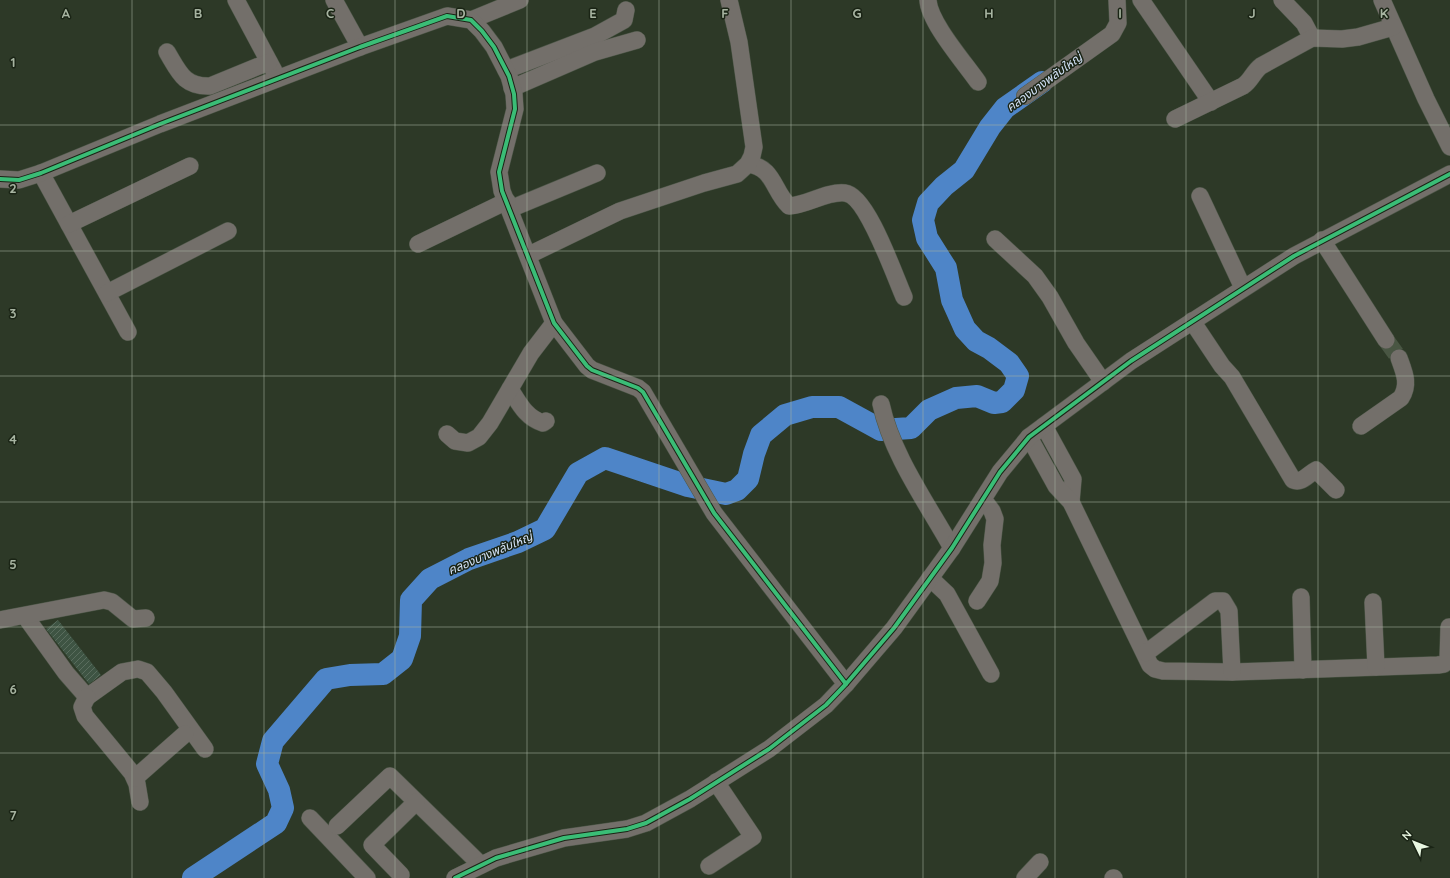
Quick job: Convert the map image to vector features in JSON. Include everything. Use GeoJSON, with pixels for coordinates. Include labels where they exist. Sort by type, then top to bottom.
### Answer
{"type":"FeatureCollection","features":[{"type":"Feature","properties":{"kind":"street"},"geometry":{"type":"LineString","coordinates":[[236,0],[278,78]]}},
{"type":"Feature","properties":{"kind":"street"},"geometry":{"type":"LineString","coordinates":[[334,0],[360,47]]}},
{"type":"Feature","properties":{"kind":"street"},"geometry":{"type":"LineString","coordinates":[[0,179],[19,180],[41,173],[160,124],[278,78],[447,16],[471,20],[520,0]]}},
{"type":"Feature","properties":{"kind":"street"},"geometry":{"type":"LineString","coordinates":[[529,254],[620,211],[704,183],[737,174],[748,164],[754,147],[739,42],[729,0]]}},
{"type":"Feature","properties":{"kind":"street"},"geometry":{"type":"LineString","coordinates":[[928,0],[929,7],[935,21],[978,82]]}},
{"type":"Feature","properties":{"kind":"street"},"geometry":{"type":"LineString","coordinates":[[1024,96],[1112,34],[1118,23],[1117,0]]}},
{"type":"Feature","properties":{"kind":"street"},"geometry":{"type":"LineString","coordinates":[[1141,0],[1211,102]]}},
{"type":"Feature","properties":{"kind":"street"},"geometry":{"type":"LineString","coordinates":[[1282,0],[1304,23],[1312,38]]}},
{"type":"Feature","properties":{"kind":"street"},"geometry":{"type":"LineString","coordinates":[[1382,0],[1426,99],[1450,147]]}},
{"type":"Feature","properties":{"kind":"street"},"geometry":{"type":"LineString","coordinates":[[506,70],[613,28],[624,20],[626,10]]}},
{"type":"Feature","properties":{"kind":"street"},"geometry":{"type":"LineString","coordinates":[[471,20],[482,31],[494,47],[506,70],[512,88],[515,109],[499,172],[502,191],[529,254],[554,323],[587,366],[592,370],[638,388],[643,392],[688,472],[714,513],[846,684]]}},
{"type":"Feature","properties":{"kind":"street"},"geometry":{"type":"LineString","coordinates":[[1175,119],[1243,86],[1248,83],[1254,71],[1261,66],[1312,38],[1342,39],[1358,37],[1393,27]]}},
{"type":"Feature","properties":{"kind":"street"},"geometry":{"type":"LineString","coordinates":[[512,88],[595,52],[637,40]]}},
{"type":"Feature","properties":{"kind":"street"},"geometry":{"type":"LineString","coordinates":[[167,52],[182,76],[187,81],[200,87],[210,86],[269,62]]}},
{"type":"Feature","properties":{"kind":"street"},"geometry":{"type":"LineString","coordinates":[[748,164],[758,165],[766,171],[784,201],[789,206],[799,206],[838,193],[847,193],[858,200],[868,214],[904,297]]}},
{"type":"Feature","properties":{"kind":"street"},"geometry":{"type":"LineString","coordinates":[[69,224],[190,166]]}},
{"type":"Feature","properties":{"kind":"street"},"geometry":{"type":"LineString","coordinates":[[41,173],[128,332]]}},
{"type":"Feature","properties":{"kind":"street"},"geometry":{"type":"LineString","coordinates":[[418,244],[508,205],[597,174]]}},
{"type":"Feature","properties":{"kind":"street"},"geometry":{"type":"LineString","coordinates":[[455,878],[496,858],[564,838],[627,829],[646,823],[690,800],[780,740],[826,705],[894,628],[952,548],[1000,472],[1024,442],[1103,382],[1243,288],[1322,240],[1450,174]]}},
{"type":"Feature","properties":{"kind":"street"},"geometry":{"type":"LineString","coordinates":[[1200,196],[1243,288]]}},
{"type":"Feature","properties":{"kind":"street"},"geometry":{"type":"LineString","coordinates":[[106,294],[228,231]]}},
{"type":"Feature","properties":{"kind":"street"},"geometry":{"type":"LineString","coordinates":[[995,239],[1035,276],[1050,297],[1076,343],[1103,382]]}},
{"type":"Feature","properties":{"kind":"street"},"geometry":{"type":"LineString","coordinates":[[1322,240],[1386,340]]}},
{"type":"Feature","properties":{"kind":"street"},"geometry":{"type":"LineString","coordinates":[[1192,321],[1222,366],[1232,377],[1293,480],[1296,482],[1301,481],[1316,470],[1336,490]]}},
{"type":"Feature","properties":{"kind":"street"},"geometry":{"type":"LineString","coordinates":[[447,434],[456,441],[468,444],[479,437],[490,423],[531,353],[554,323]]}},
{"type":"Feature","properties":{"kind":"street"},"geometry":{"type":"LineString","coordinates":[[1360,426],[1401,398],[1405,391],[1405,374],[1399,358]]}},
{"type":"Feature","properties":{"kind":"street"},"geometry":{"type":"LineString","coordinates":[[510,389],[527,415],[543,423],[546,421]]}},
{"type":"Feature","properties":{"kind":"street"},"geometry":{"type":"LineString","coordinates":[[881,404],[885,421],[896,448],[952,548]]}},
{"type":"Feature","properties":{"kind":"street"},"geometry":{"type":"LineString","coordinates":[[1044,426],[1073,479],[1071,502]]}},
{"type":"Feature","properties":{"kind":"street"},"geometry":{"type":"LineString","coordinates":[[1024,442],[1056,486],[1071,502],[1146,653],[1150,664],[1155,669],[1163,671],[1232,672],[1444,664],[1448,659],[1449,627]]}},
{"type":"Feature","properties":{"kind":"street"},"geometry":{"type":"LineString","coordinates":[[976,601],[990,581],[993,562],[992,545],[995,519],[992,511],[983,500]]}},
{"type":"Feature","properties":{"kind":"street"},"geometry":{"type":"LineString","coordinates":[[930,578],[947,594],[992,674]]}},
{"type":"Feature","properties":{"kind":"street"},"geometry":{"type":"LineString","coordinates":[[1301,597],[1303,670]]}},
{"type":"Feature","properties":{"kind":"street"},"geometry":{"type":"LineString","coordinates":[[0,620],[104,600],[112,602],[133,619],[146,618]]}},
{"type":"Feature","properties":{"kind":"street"},"geometry":{"type":"LineString","coordinates":[[1146,653],[1215,602],[1223,601],[1229,611],[1232,672]]}},
{"type":"Feature","properties":{"kind":"street"},"geometry":{"type":"LineString","coordinates":[[1373,602],[1376,667]]}},
{"type":"Feature","properties":{"kind":"street"},"geometry":{"type":"LineString","coordinates":[[25,616],[66,673],[86,697]]}},
{"type":"Feature","properties":{"kind":"street"},"geometry":{"type":"LineString","coordinates":[[140,802],[135,778],[85,716],[82,707],[86,697],[122,672],[138,669],[147,672],[164,692],[205,749]]}},
{"type":"Feature","properties":{"kind":"street"},"geometry":{"type":"LineString","coordinates":[[135,778],[185,734]]}},
{"type":"Feature","properties":{"kind":"street"},"geometry":{"type":"LineString","coordinates":[[337,826],[390,776],[481,865]]}},
{"type":"Feature","properties":{"kind":"street"},"geometry":{"type":"LineString","coordinates":[[709,866],[753,837],[716,782]]}},
{"type":"Feature","properties":{"kind":"street"},"geometry":{"type":"LineString","coordinates":[[401,874],[372,845],[416,802]]}},
{"type":"Feature","properties":{"kind":"street"},"geometry":{"type":"LineString","coordinates":[[310,818],[367,878]]}},
{"type":"Feature","properties":{"kind":"street"},"geometry":{"type":"LineString","coordinates":[[1025,878],[1040,862]]}},
{"type":"Feature","properties":{"kind":"building"},"geometry":{"type":"Polygon","coordinates":[[[58,620],[101,675],[89,684],[46,629],[58,620]]]}},
{"type":"Feature","properties":{"kind":"waterway","name":"คลองบางพลับใหญ่"},"geometry":{"type":"LineString","coordinates":[[193,878],[276,823],[283,808],[279,790],[267,764],[273,741],[326,679],[350,675],[383,674],[402,659],[410,636],[411,600],[430,579],[469,559],[518,542],[545,529],[578,473],[605,458],[688,486],[726,494],[737,490],[748,479],[754,454],[761,435],[785,415],[812,407],[839,407],[881,430],[911,428],[929,410],[956,398],[977,396],[994,403],[1002,402],[1014,390],[1018,376],[1009,363],[989,348],[976,341],[965,329],[952,300],[946,268],[927,238],[923,220],[928,203],[944,186],[964,170],[990,127],[1005,108],[1042,82]]}},
{"type":"Feature","properties":{"kind":"tunnel"},"geometry":{"type":"LineString","coordinates":[[1386,340],[1399,358]]}},
{"type":"Feature","properties":{"kind":"cycle path"},"geometry":{"type":"LineString","coordinates":[[0,179],[19,180],[41,173],[160,124],[360,47],[447,16],[471,20],[482,31],[494,47],[509,76],[514,94],[515,109],[499,172],[502,191],[554,323],[587,366],[592,370],[638,388],[643,392],[714,513],[846,684]]}},
{"type":"Feature","properties":{"kind":"cycle path"},"geometry":{"type":"LineString","coordinates":[[455,878],[496,858],[564,838],[627,829],[646,823],[690,799],[769,749],[826,705],[894,628],[952,548],[1000,472],[1029,437],[1131,361],[1294,256],[1450,174]]}}]}
